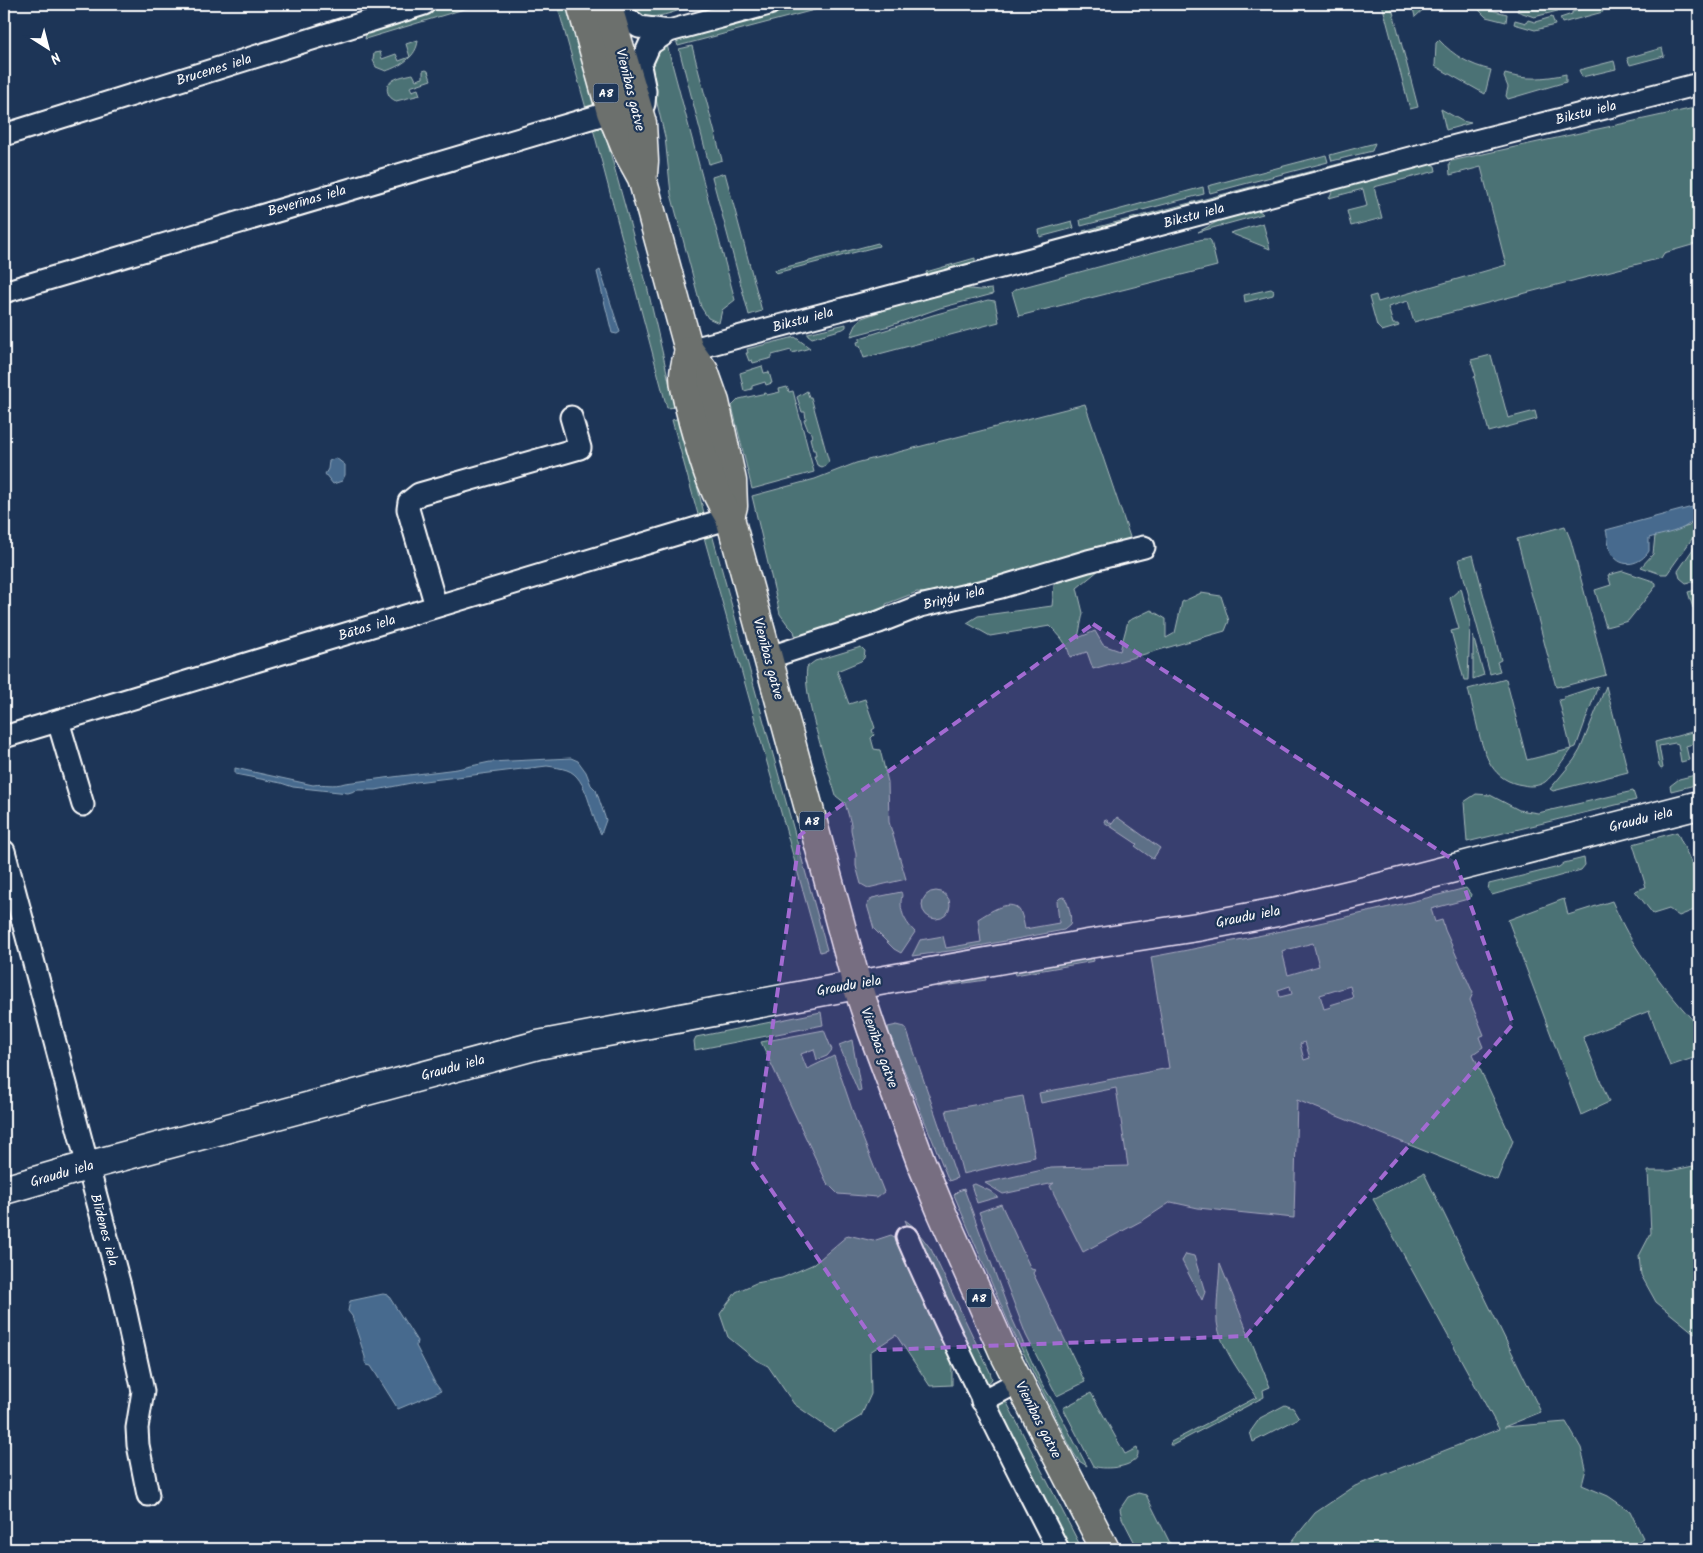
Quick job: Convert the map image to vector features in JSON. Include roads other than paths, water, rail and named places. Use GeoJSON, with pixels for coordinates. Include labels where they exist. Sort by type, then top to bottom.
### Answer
{"type":"FeatureCollection","features":[{"type":"Feature","properties":{"kind":"highway","name":"Vienības gatve"},"geometry":{"type":"LineString","coordinates":[[581,4],[611,112],[626,149],[642,178],[690,350],[704,371],[715,402],[732,481],[730,518],[857,984],[872,1030],[921,1162],[1000,1344],[1105,1549]]}},
{"type":"Feature","properties":{"kind":"highway","name":"Vienības gatve"},"geometry":{"type":"LineString","coordinates":[[607,4],[642,123],[644,161],[642,178]]}},
{"type":"Feature","properties":{"kind":"main road","name":"Graudu iela"},"geometry":{"type":"LineString","coordinates":[[4,1190],[538,1045],[857,984],[1088,944],[1197,928],[1277,912],[1699,805]]}},
{"type":"Feature","properties":{"kind":"street","name":"Brucenes iela"},"geometry":{"type":"LineString","coordinates":[[4,135],[424,4]]}},
{"type":"Feature","properties":{"kind":"street"},"geometry":{"type":"LineString","coordinates":[[607,4],[639,27],[669,31]]}},
{"type":"Feature","properties":{"kind":"street"},"geometry":{"type":"LineString","coordinates":[[642,123],[645,91],[640,66],[650,44],[669,31],[769,4]]}},
{"type":"Feature","properties":{"kind":"street","name":"Bikstu iela"},"geometry":{"type":"LineString","coordinates":[[690,350],[1432,152],[1699,84]]}},
{"type":"Feature","properties":{"kind":"street","name":"Beverīnas iela"},"geometry":{"type":"LineString","coordinates":[[4,292],[611,112]]}},
{"type":"Feature","properties":{"kind":"street"},"geometry":{"type":"LineString","coordinates":[[436,606],[408,509],[409,502],[419,494],[580,448],[571,418]]}},
{"type":"Feature","properties":{"kind":"street","name":"Bātas iela"},"geometry":{"type":"LineString","coordinates":[[4,737],[730,518]]}},
{"type":"Feature","properties":{"kind":"street","name":"Briņģu iela"},"geometry":{"type":"LineString","coordinates":[[767,658],[879,622],[920,606],[995,588],[1144,547]]}},
{"type":"Feature","properties":{"kind":"street"},"geometry":{"type":"LineString","coordinates":[[58,721],[83,806]]}},
{"type":"Feature","properties":{"kind":"street","name":"Blīdenes iela"},"geometry":{"type":"LineString","coordinates":[[4,851],[120,1286],[143,1390],[137,1428],[138,1445],[148,1495]]}},
{"type":"Feature","properties":{"kind":"street"},"geometry":{"type":"LineString","coordinates":[[907,1237],[934,1300],[982,1401],[1058,1549]]}},
{"type":"Feature","properties":{"kind":"street"},"geometry":{"type":"LineString","coordinates":[[982,1401],[1018,1382]]}},
{"type":"Feature","properties":{"kind":"water"},"geometry":{"type":"Polygon","coordinates":[[[600,270],[620,332],[617,334],[612,333],[597,272],[600,270]]]}},
{"type":"Feature","properties":{"kind":"water"},"geometry":{"type":"Polygon","coordinates":[[[336,458],[345,465],[345,475],[342,481],[333,484],[325,474],[329,461],[336,458]]]}},
{"type":"Feature","properties":{"kind":"water"},"geometry":{"type":"Polygon","coordinates":[[[1696,506],[1692,521],[1687,526],[1673,532],[1649,538],[1649,551],[1646,556],[1636,562],[1626,564],[1616,559],[1612,554],[1606,530],[1696,506]]]}},
{"type":"Feature","properties":{"kind":"water"},"geometry":{"type":"Polygon","coordinates":[[[571,758],[578,761],[586,772],[591,785],[596,790],[606,820],[601,834],[580,780],[567,770],[555,767],[547,766],[416,782],[376,790],[358,790],[348,793],[293,787],[235,774],[235,768],[313,785],[337,785],[457,769],[490,762],[571,758]]]}},
{"type":"Feature","properties":{"kind":"water"},"geometry":{"type":"Polygon","coordinates":[[[383,1294],[388,1295],[417,1341],[416,1346],[441,1391],[398,1409],[371,1366],[365,1362],[352,1316],[348,1311],[350,1301],[383,1294]]]}}]}
